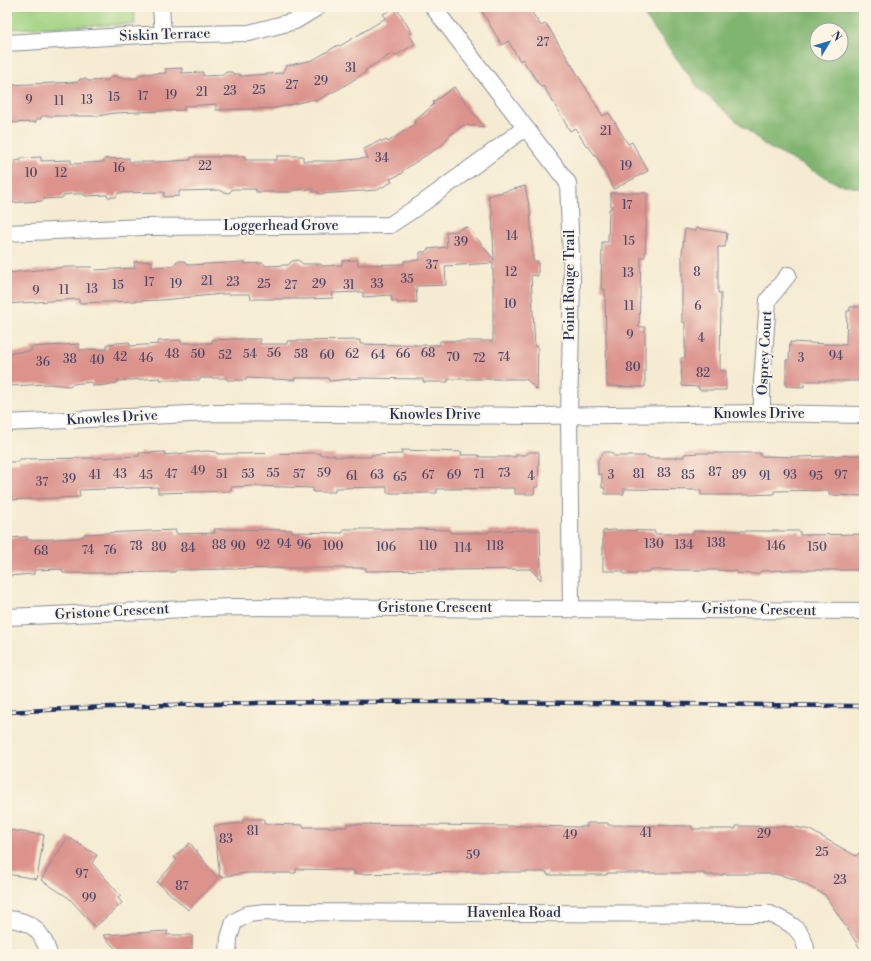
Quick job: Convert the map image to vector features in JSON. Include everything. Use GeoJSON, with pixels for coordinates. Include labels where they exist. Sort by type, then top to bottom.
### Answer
{"type":"FeatureCollection","features":[{"type":"Feature","properties":{"kind":"street"},"geometry":{"type":"LineString","coordinates":[[161,7],[163,35]]}},
{"type":"Feature","properties":{"kind":"street","name":"Siskin Terrace"},"geometry":{"type":"LineString","coordinates":[[7,43],[163,35],[249,33],[295,21],[318,7]]}},
{"type":"Feature","properties":{"kind":"street","name":"Point Rouge Trail"},"geometry":{"type":"LineString","coordinates":[[433,7],[524,128],[568,183],[572,279],[568,415],[572,608]]}},
{"type":"Feature","properties":{"kind":"street","name":"Loggerhead Grove"},"geometry":{"type":"LineString","coordinates":[[7,234],[144,227],[390,225],[423,203],[524,128]]}},
{"type":"Feature","properties":{"kind":"street","name":"Osprey Court"},"geometry":{"type":"LineString","coordinates":[[762,413],[762,382],[768,300],[788,275]]}},
{"type":"Feature","properties":{"kind":"street","name":"Knowles Drive"},"geometry":{"type":"LineString","coordinates":[[7,423],[210,414],[568,415],[762,413],[864,415]]}},
{"type":"Feature","properties":{"kind":"street","name":"Gristone Crescent"},"geometry":{"type":"LineString","coordinates":[[7,617],[232,607],[864,611]]}},
{"type":"Feature","properties":{"kind":"street","name":"Havenlea Road"},"geometry":{"type":"LineString","coordinates":[[228,954],[229,938],[234,922],[248,914],[265,912],[770,914],[787,922],[801,933],[807,954]]}},
{"type":"Feature","properties":{"kind":"street"},"geometry":{"type":"LineString","coordinates":[[7,919],[28,922],[45,940],[49,954]]}},
{"type":"Feature","properties":{"kind":"green space"},"geometry":{"type":"Polygon","coordinates":[[[7,7],[134,7],[135,24],[7,29],[7,7]]]}},
{"type":"Feature","properties":{"kind":"green space"},"geometry":{"type":"Polygon","coordinates":[[[638,7],[864,7],[864,189],[838,184],[766,146],[700,90],[638,7]]]}},
{"type":"Feature","properties":{"kind":"building"},"geometry":{"type":"Polygon","coordinates":[[[396,7],[412,33],[409,34],[415,44],[395,56],[393,53],[365,70],[366,72],[339,89],[316,101],[315,99],[276,108],[216,110],[216,104],[184,106],[184,110],[114,113],[99,116],[41,116],[41,119],[36,119],[36,122],[7,123],[7,85],[78,82],[80,79],[86,79],[88,81],[108,80],[111,76],[117,76],[119,78],[138,78],[138,76],[144,74],[166,73],[165,69],[182,68],[182,73],[203,72],[203,76],[223,75],[226,72],[240,74],[240,76],[282,73],[286,66],[313,60],[338,45],[340,46],[386,18],[383,14],[396,7]]]}},
{"type":"Feature","properties":{"kind":"building"},"geometry":{"type":"Polygon","coordinates":[[[479,7],[528,7],[541,26],[545,24],[547,25],[603,116],[609,113],[628,144],[632,142],[648,171],[614,189],[598,159],[588,146],[587,147],[575,128],[570,131],[546,90],[543,86],[541,87],[522,59],[520,61],[508,41],[502,45],[479,7]]]}},
{"type":"Feature","properties":{"kind":"building"},"geometry":{"type":"Polygon","coordinates":[[[454,87],[484,127],[463,125],[448,137],[442,145],[402,171],[403,173],[390,179],[392,182],[377,190],[319,194],[319,192],[313,192],[313,189],[294,190],[291,192],[256,192],[256,189],[233,189],[229,193],[220,190],[179,191],[179,196],[164,197],[164,192],[118,193],[116,197],[108,197],[107,195],[85,196],[84,194],[71,194],[64,195],[62,198],[43,199],[43,201],[7,203],[7,165],[15,164],[15,161],[21,160],[21,158],[41,157],[41,161],[71,160],[71,164],[104,162],[104,159],[129,158],[129,162],[157,162],[191,160],[191,157],[220,156],[245,156],[245,160],[277,160],[277,156],[303,156],[303,161],[335,161],[368,158],[364,149],[381,140],[382,142],[387,140],[388,142],[415,124],[414,122],[434,104],[433,102],[454,87]]]}},
{"type":"Feature","properties":{"kind":"building"},"geometry":{"type":"Polygon","coordinates":[[[525,186],[530,210],[533,261],[538,261],[538,276],[531,275],[535,347],[538,347],[537,390],[526,379],[448,379],[448,382],[423,382],[423,379],[360,378],[329,381],[328,378],[294,378],[295,380],[246,378],[246,380],[227,380],[227,378],[200,378],[200,380],[160,380],[160,378],[117,381],[117,383],[92,386],[92,382],[72,384],[70,386],[48,384],[8,386],[7,353],[31,351],[31,347],[79,344],[79,350],[107,349],[107,344],[129,342],[130,346],[158,344],[158,341],[180,340],[181,343],[212,343],[212,340],[237,339],[260,339],[260,344],[287,344],[287,341],[360,340],[360,344],[440,345],[440,341],[493,341],[493,263],[445,266],[446,285],[416,286],[417,302],[397,303],[397,301],[392,301],[391,295],[363,297],[363,292],[332,293],[333,298],[308,299],[251,299],[250,294],[222,294],[162,300],[79,303],[79,299],[7,304],[7,273],[67,267],[92,267],[95,270],[135,268],[134,262],[152,261],[152,267],[173,266],[177,261],[184,261],[189,265],[245,262],[245,264],[263,263],[266,266],[288,265],[292,261],[298,260],[303,264],[320,264],[323,266],[342,265],[342,261],[358,260],[358,265],[404,264],[404,261],[420,260],[420,252],[425,252],[428,249],[447,247],[446,232],[457,231],[468,227],[494,260],[492,212],[488,196],[525,186]]]}},
{"type":"Feature","properties":{"kind":"building"},"geometry":{"type":"Polygon","coordinates":[[[611,193],[647,193],[645,257],[641,257],[639,327],[645,327],[645,387],[607,386],[605,289],[601,289],[602,242],[608,242],[611,193]]]}},
{"type":"Feature","properties":{"kind":"building"},"geometry":{"type":"Polygon","coordinates":[[[696,228],[727,233],[725,247],[718,247],[718,293],[721,293],[720,371],[726,371],[726,390],[699,390],[699,387],[682,386],[681,358],[685,358],[685,322],[682,322],[682,254],[685,229],[696,231],[696,228]]]}},
{"type":"Feature","properties":{"kind":"building"},"geometry":{"type":"Polygon","coordinates":[[[850,307],[864,307],[864,381],[804,381],[804,387],[786,386],[786,360],[789,360],[790,342],[846,345],[847,311],[850,311],[850,307]]]}},
{"type":"Feature","properties":{"kind":"building"},"geometry":{"type":"Polygon","coordinates":[[[402,450],[462,452],[461,455],[479,455],[479,457],[516,457],[516,455],[526,455],[529,452],[539,452],[538,487],[535,487],[534,494],[515,494],[515,488],[437,489],[437,493],[387,493],[387,487],[335,488],[335,492],[313,492],[313,488],[256,486],[231,487],[231,491],[158,493],[158,487],[79,490],[80,497],[7,500],[7,462],[19,462],[19,459],[96,458],[139,456],[139,453],[165,452],[165,455],[206,451],[217,452],[217,454],[320,453],[320,455],[335,455],[335,457],[371,457],[371,455],[402,454],[402,450]]]}},
{"type":"Feature","properties":{"kind":"building"},"geometry":{"type":"Polygon","coordinates":[[[604,452],[611,452],[614,456],[648,456],[648,458],[676,458],[684,457],[684,454],[701,453],[760,453],[760,456],[800,457],[862,455],[864,458],[864,496],[829,495],[829,490],[774,491],[774,494],[749,495],[701,495],[701,490],[624,489],[624,494],[605,494],[605,488],[602,488],[602,474],[598,475],[598,460],[604,452]]]}},
{"type":"Feature","properties":{"kind":"building"},"geometry":{"type":"Polygon","coordinates":[[[214,529],[292,530],[292,532],[343,533],[343,529],[450,530],[450,533],[488,533],[488,531],[540,530],[541,580],[530,569],[366,571],[366,568],[283,568],[175,570],[175,572],[63,573],[62,569],[34,570],[34,574],[7,576],[7,538],[27,537],[27,540],[78,538],[84,536],[84,534],[176,530],[176,534],[215,533],[214,529]]]}},
{"type":"Feature","properties":{"kind":"building"},"geometry":{"type":"Polygon","coordinates":[[[603,531],[655,531],[655,534],[694,534],[694,531],[800,531],[800,535],[864,534],[864,570],[761,571],[758,574],[717,570],[651,570],[651,572],[637,572],[637,574],[623,574],[623,571],[603,571],[603,531]]]}},
{"type":"Feature","properties":{"kind":"building"},"geometry":{"type":"Polygon","coordinates":[[[243,819],[264,819],[264,824],[303,825],[303,827],[347,827],[347,824],[587,827],[587,823],[608,823],[608,825],[692,826],[692,829],[736,829],[736,826],[796,827],[810,830],[856,856],[864,848],[864,954],[825,895],[795,879],[775,874],[704,875],[704,873],[607,873],[607,875],[547,875],[547,872],[470,872],[354,874],[354,870],[296,869],[296,873],[246,873],[220,877],[214,826],[243,823],[243,819]]]}},
{"type":"Feature","properties":{"kind":"building"},"geometry":{"type":"Polygon","coordinates":[[[9,830],[44,835],[37,879],[7,874],[7,846],[9,830]]]}},
{"type":"Feature","properties":{"kind":"building"},"geometry":{"type":"Polygon","coordinates":[[[68,837],[97,855],[92,863],[121,896],[118,898],[122,903],[95,927],[69,898],[41,880],[68,837]]]}},
{"type":"Feature","properties":{"kind":"building"},"geometry":{"type":"Polygon","coordinates":[[[190,843],[218,879],[188,910],[157,882],[177,860],[174,857],[190,843]]]}},
{"type":"Feature","properties":{"kind":"building"},"geometry":{"type":"Polygon","coordinates":[[[168,931],[166,935],[192,935],[192,954],[120,954],[103,935],[168,931]]]}},
{"type":"Feature","properties":{"kind":"railway"},"geometry":{"type":"LineString","coordinates":[[7,712],[114,707],[328,702],[864,706]]}}]}
